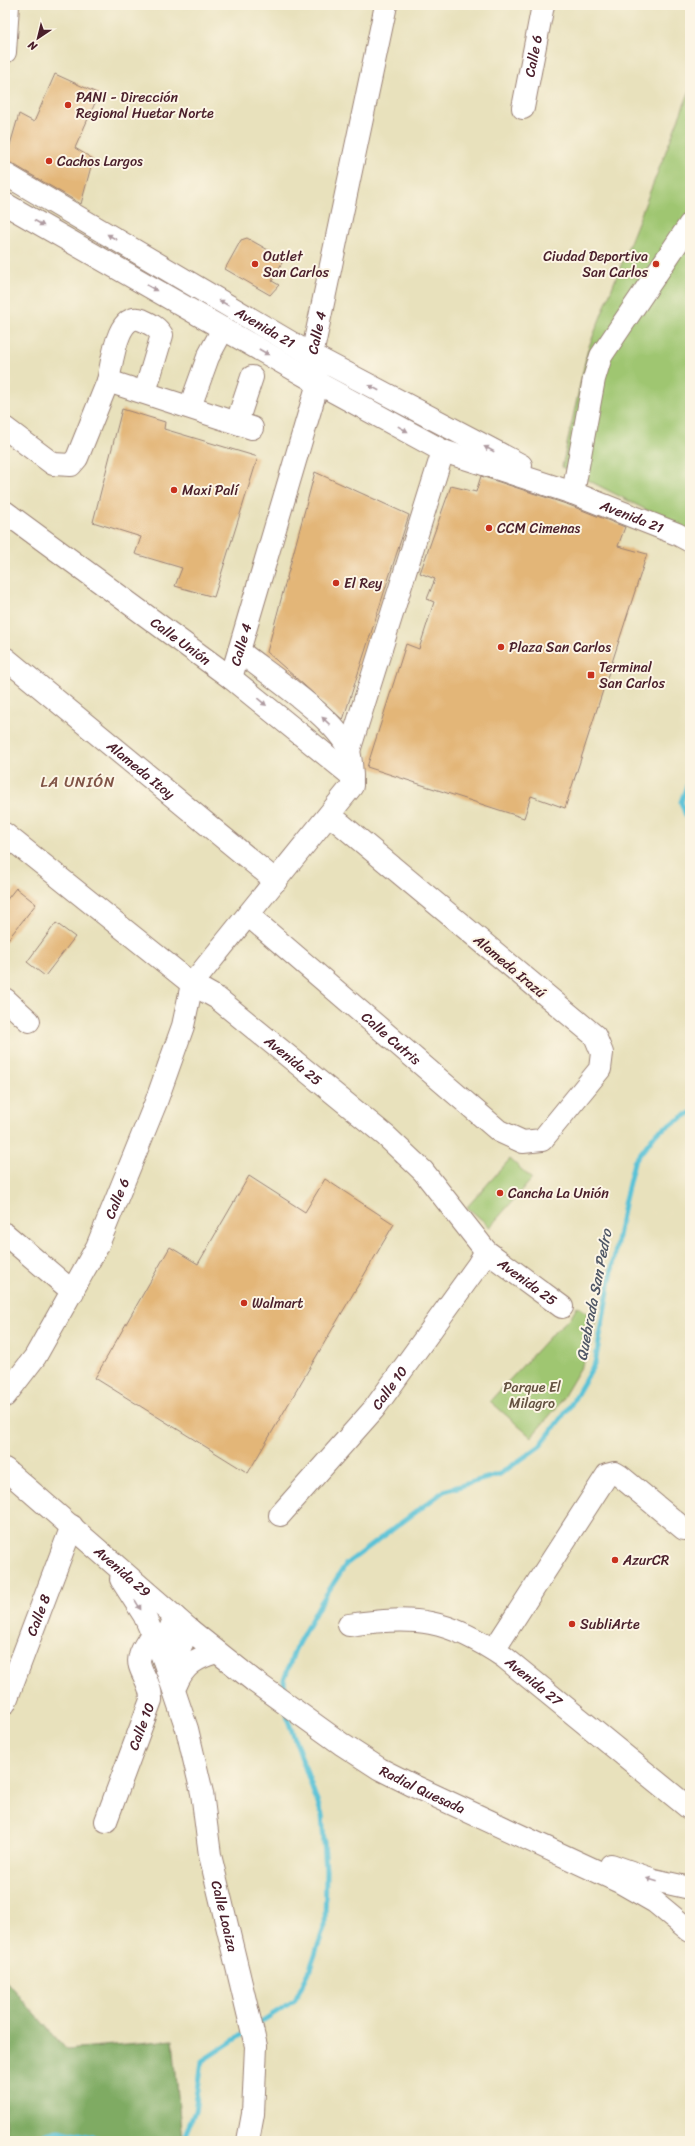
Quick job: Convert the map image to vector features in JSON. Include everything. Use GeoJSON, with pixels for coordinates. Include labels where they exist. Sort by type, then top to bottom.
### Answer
{"type":"FeatureCollection","features":[{"type":"Feature","properties":{"kind":"street"},"geometry":{"type":"LineString","coordinates":[[5,52],[8,5]]}},
{"type":"Feature","properties":{"kind":"street","name":"Calle 4"},"geometry":{"type":"LineString","coordinates":[[231,678],[318,383],[312,355],[386,5]]}},
{"type":"Feature","properties":{"kind":"street","name":"Calle 6"},"geometry":{"type":"LineString","coordinates":[[523,108],[543,5]]}},
{"type":"Feature","properties":{"kind":"street","name":"Avenida 21"},"geometry":{"type":"LineString","coordinates":[[5,174],[312,355],[573,493]]}},
{"type":"Feature","properties":{"kind":"street","name":"Avenida 21"},"geometry":{"type":"LineString","coordinates":[[5,204],[318,383],[443,451],[573,493],[677,534],[690,541]]}},
{"type":"Feature","properties":{"kind":"street"},"geometry":{"type":"LineString","coordinates":[[573,493],[594,378],[601,356],[690,224]]}},
{"type":"Feature","properties":{"kind":"street"},"geometry":{"type":"LineString","coordinates":[[5,428],[53,464],[71,465],[77,458],[108,381],[121,329],[131,319],[138,319],[151,324],[159,330],[162,335],[145,392]]}},
{"type":"Feature","properties":{"kind":"street"},"geometry":{"type":"LineString","coordinates":[[190,407],[208,357],[224,329]]}},
{"type":"Feature","properties":{"kind":"street"},"geometry":{"type":"LineString","coordinates":[[108,381],[244,425],[252,377]]}},
{"type":"Feature","properties":{"kind":"street"},"geometry":{"type":"LineString","coordinates":[[349,752],[443,451]]}},
{"type":"Feature","properties":{"kind":"street","name":"Calle Unión"},"geometry":{"type":"LineString","coordinates":[[5,512],[231,678],[352,776]]}},
{"type":"Feature","properties":{"kind":"street"},"geometry":{"type":"LineString","coordinates":[[192,984],[348,793],[352,786],[349,752],[341,736],[316,712],[239,651]]}},
{"type":"Feature","properties":{"kind":"street","name":"Alameda Itoy"},"geometry":{"type":"LineString","coordinates":[[5,658],[276,881]]}},
{"type":"Feature","properties":{"kind":"street","name":"Alameda Irazú"},"geometry":{"type":"LineString","coordinates":[[330,815],[595,1036],[602,1053],[600,1068],[542,1140]]}},
{"type":"Feature","properties":{"kind":"street","name":"Avenida 25"},"geometry":{"type":"LineString","coordinates":[[5,834],[192,984],[217,998],[386,1136],[423,1171],[486,1250],[562,1307]]}},
{"type":"Feature","properties":{"kind":"street","name":"Calle Cutris"},"geometry":{"type":"LineString","coordinates":[[248,915],[499,1131],[522,1142],[542,1140]]}},
{"type":"Feature","properties":{"kind":"street","name":"Calle 6"},"geometry":{"type":"LineString","coordinates":[[5,1396],[35,1356],[73,1292],[97,1247],[156,1102],[183,1026],[192,984]]}},
{"type":"Feature","properties":{"kind":"street"},"geometry":{"type":"LineString","coordinates":[[5,999],[29,1021]]}},
{"type":"Feature","properties":{"kind":"street"},"geometry":{"type":"LineString","coordinates":[[5,1234],[73,1292]]}},
{"type":"Feature","properties":{"kind":"street","name":"Calle 10"},"geometry":{"type":"LineString","coordinates":[[280,1515],[374,1409],[478,1265],[486,1250]]}},
{"type":"Feature","properties":{"kind":"street"},"geometry":{"type":"LineString","coordinates":[[5,1469],[72,1526]]}},
{"type":"Feature","properties":{"kind":"street"},"geometry":{"type":"LineString","coordinates":[[494,1650],[608,1475],[615,1473],[620,1476],[684,1529]]}},
{"type":"Feature","properties":{"kind":"street","name":"Avenida 29"},"geometry":{"type":"LineString","coordinates":[[72,1526],[183,1623]]}},
{"type":"Feature","properties":{"kind":"street","name":"Calle 8"},"geometry":{"type":"LineString","coordinates":[[5,1703],[72,1526]]}},
{"type":"Feature","properties":{"kind":"street","name":"Calle Loaiza"},"geometry":{"type":"LineString","coordinates":[[100,1550],[126,1586],[144,1615],[176,1690],[187,1729],[202,1793],[210,1855],[256,2046],[253,2114],[248,2141]]}},
{"type":"Feature","properties":{"kind":"street","name":"Avenida 27"},"geometry":{"type":"LineString","coordinates":[[349,1625],[405,1620],[431,1622],[478,1640],[494,1650],[690,1810]]}},
{"type":"Feature","properties":{"kind":"street","name":"Calle Loaiza"},"geometry":{"type":"LineString","coordinates":[[163,1658],[166,1639],[183,1623]]}},
{"type":"Feature","properties":{"kind":"street","name":"Calle Loaiza"},"geometry":{"type":"LineString","coordinates":[[176,1690],[177,1655],[183,1623]]}},
{"type":"Feature","properties":{"kind":"street","name":"Radial Quesada"},"geometry":{"type":"LineString","coordinates":[[183,1623],[254,1681],[343,1745],[386,1772],[512,1833],[556,1851],[620,1882],[654,1902],[690,1931]]}},
{"type":"Feature","properties":{"kind":"street","name":"Calle 10"},"geometry":{"type":"LineString","coordinates":[[106,1821],[151,1700],[152,1692],[149,1682],[138,1663],[139,1656],[152,1634]]}},
{"type":"Feature","properties":{"kind":"street"},"geometry":{"type":"LineString","coordinates":[[176,1690],[180,1675],[195,1659],[217,1652]]}},
{"type":"Feature","properties":{"kind":"street"},"geometry":{"type":"LineString","coordinates":[[556,1851],[604,1862],[654,1880],[690,1888]]}},
{"type":"Feature","properties":{"kind":"green space","name":"Ciudad Deportiva San Carlos"},"geometry":{"type":"Polygon","coordinates":[[[690,90],[690,532],[562,467],[588,349],[690,90]]]}},
{"type":"Feature","properties":{"kind":"green space","name":"Cancha La Unión"},"geometry":{"type":"Polygon","coordinates":[[[510,1159],[532,1179],[490,1227],[467,1207],[510,1159]]]}},
{"type":"Feature","properties":{"kind":"green space","name":"Parque El Milagro"},"geometry":{"type":"Polygon","coordinates":[[[577,1306],[596,1318],[587,1357],[558,1406],[531,1437],[490,1401],[552,1334],[570,1318],[577,1306]]]}},
{"type":"Feature","properties":{"kind":"green space"},"geometry":{"type":"Polygon","coordinates":[[[5,1980],[66,2049],[173,2040],[182,2141],[5,2141],[5,1980]]]}},
{"type":"Feature","properties":{"kind":"building"},"geometry":{"type":"Polygon","coordinates":[[[55,74],[99,94],[75,148],[93,159],[81,204],[11,163],[5,162],[19,114],[34,122],[55,74]]]}},
{"type":"Feature","properties":{"kind":"building","name":"Outlet San Carlos"},"geometry":{"type":"Polygon","coordinates":[[[247,238],[284,259],[272,281],[279,285],[270,295],[225,269],[241,240],[247,238]]]}},
{"type":"Feature","properties":{"kind":"building","name":"Maxi Palí"},"geometry":{"type":"Polygon","coordinates":[[[122,409],[165,422],[164,429],[258,457],[214,597],[175,586],[182,568],[135,554],[141,537],[93,522],[122,409]]]}},
{"type":"Feature","properties":{"kind":"building","name":"El Rey"},"geometry":{"type":"Polygon","coordinates":[[[315,472],[409,515],[343,720],[267,652],[315,472]]]}},
{"type":"Feature","properties":{"kind":"building","name":"Plaza San Carlos"},"geometry":{"type":"Polygon","coordinates":[[[481,476],[569,505],[625,527],[618,546],[647,554],[565,808],[531,796],[524,818],[367,767],[406,644],[419,649],[434,602],[427,599],[435,579],[420,573],[451,486],[476,492],[481,476]]]}},
{"type":"Feature","properties":{"kind":"building"},"geometry":{"type":"Polygon","coordinates":[[[16,888],[36,904],[5,943],[5,902],[16,888]]]}},
{"type":"Feature","properties":{"kind":"building"},"geometry":{"type":"Polygon","coordinates":[[[56,923],[75,937],[45,976],[27,962],[56,923]]]}},
{"type":"Feature","properties":{"kind":"building","name":"Walmart"},"geometry":{"type":"Polygon","coordinates":[[[249,1176],[305,1212],[325,1179],[394,1224],[248,1473],[95,1378],[170,1247],[198,1264],[249,1176]]]}},
{"type":"Feature","properties":{"kind":"waterway","name":"Quebrada San Pedro"},"geometry":{"type":"LineString","coordinates":[[690,777],[681,802],[690,826]]}},
{"type":"Feature","properties":{"kind":"waterway","name":"Quebrada San Pedro"},"geometry":{"type":"LineString","coordinates":[[285,1696],[284,1680],[295,1649],[320,1604],[346,1564],[444,1491],[500,1474],[540,1446],[570,1406],[595,1363],[624,1204],[634,1162],[656,1133],[690,1113]]}},
{"type":"Feature","properties":{"kind":"waterway","name":"Quebrada San Pedro"},"geometry":{"type":"LineString","coordinates":[[256,2025],[295,2000],[309,1972],[325,1925],[326,1870],[322,1815],[288,1720],[287,1712]]}},
{"type":"Feature","properties":{"kind":"waterway","name":"Quebrada San Pedro"},"geometry":{"type":"LineString","coordinates":[[183,2141],[195,2111],[202,2061],[246,2032]]}},
{"type":"Feature","properties":{"kind":"waterway","name":"Quebrada San Pedro"},"geometry":{"type":"LineString","coordinates":[[33,2141],[59,2130],[112,2141]]}},
{"type":"Feature","properties":{"kind":"place","name":"PANI - Dirección Regional Huetar Norte"},"geometry":{"type":"Point","coordinates":[68,105]}},
{"type":"Feature","properties":{"kind":"place","name":"Cachos Largos"},"geometry":{"type":"Point","coordinates":[49,161]}},
{"type":"Feature","properties":{"kind":"place","name":"Outlet San Carlos"},"geometry":{"type":"Point","coordinates":[255,264]}},
{"type":"Feature","properties":{"kind":"place","name":"Ciudad Deportiva San Carlos"},"geometry":{"type":"Point","coordinates":[656,264]}},
{"type":"Feature","properties":{"kind":"place","name":"Maxi Palí"},"geometry":{"type":"Point","coordinates":[174,490]}},
{"type":"Feature","properties":{"kind":"place","name":"CCM Cimenas"},"geometry":{"type":"Point","coordinates":[489,528]}},
{"type":"Feature","properties":{"kind":"place","name":"El Rey"},"geometry":{"type":"Point","coordinates":[336,583]}},
{"type":"Feature","properties":{"kind":"place","name":"Plaza San Carlos"},"geometry":{"type":"Point","coordinates":[501,647]}},
{"type":"Feature","properties":{"kind":"place","name":"Terminal San Carlos"},"geometry":{"type":"Point","coordinates":[591,675]}},
{"type":"Feature","properties":{"kind":"place","name":"Cancha La Unión"},"geometry":{"type":"Point","coordinates":[500,1193]}},
{"type":"Feature","properties":{"kind":"place","name":"Walmart"},"geometry":{"type":"Point","coordinates":[244,1303]}},
{"type":"Feature","properties":{"kind":"place","name":"AzurCR"},"geometry":{"type":"Point","coordinates":[615,1560]}},
{"type":"Feature","properties":{"kind":"place","name":"SubliArte"},"geometry":{"type":"Point","coordinates":[572,1624]}},
{"type":"Feature","properties":{"kind":"district","name":"LA UNIÓN"},"geometry":{"type":"Point","coordinates":[78,782]}}]}
